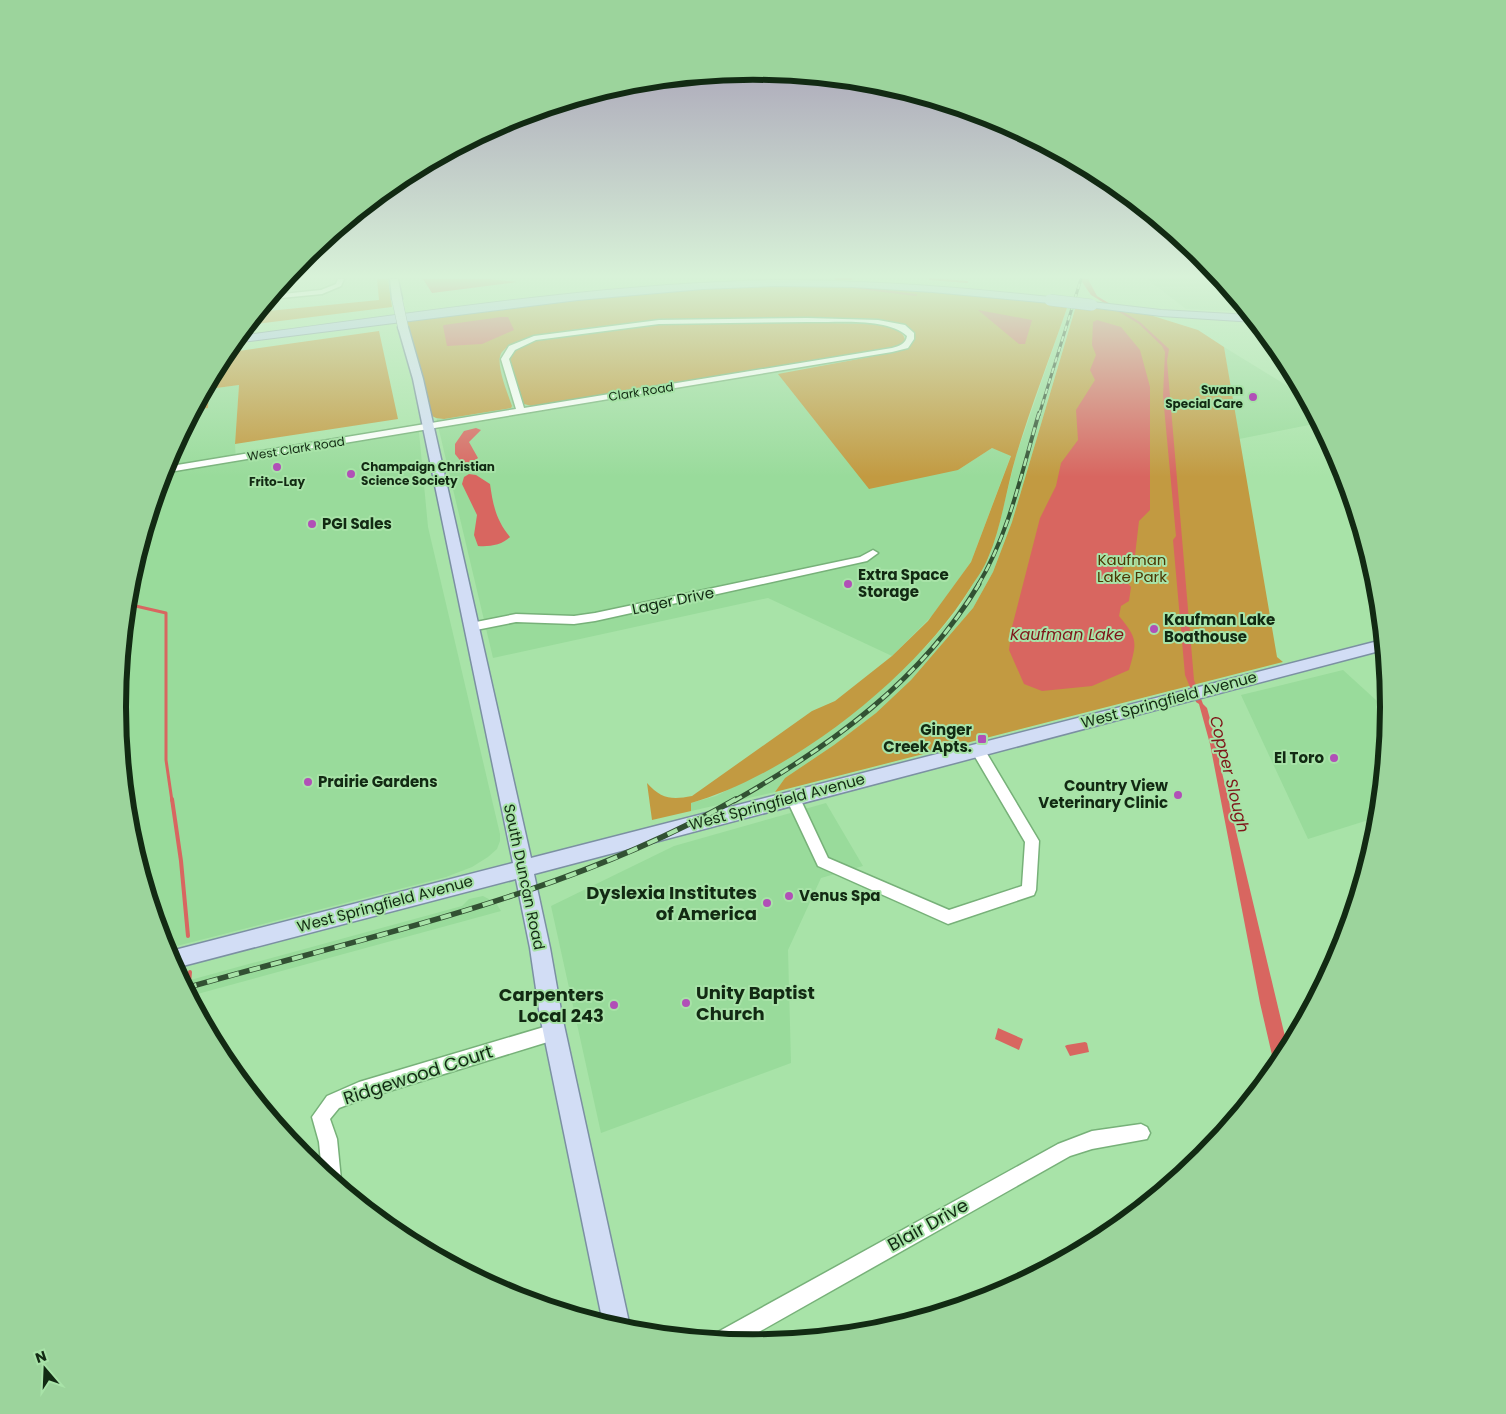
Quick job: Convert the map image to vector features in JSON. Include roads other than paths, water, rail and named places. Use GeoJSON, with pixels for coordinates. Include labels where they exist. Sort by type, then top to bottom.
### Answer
{"type":"FeatureCollection","features":[{"type":"Feature","properties":{"kind":"main road","name":"South Duncan Road"},"geometry":{"type":"LineString","coordinates":[[408,345],[418,379],[523,867],[540,948],[554,1032],[615,1318]]}},
{"type":"Feature","properties":{"kind":"main road","name":"West Springfield Avenue"},"geometry":{"type":"LineString","coordinates":[[179,958],[1377,647]]}},
{"type":"Feature","properties":{"kind":"street","name":"Clark Road"},"geometry":{"type":"LineString","coordinates":[[517,345],[509,351],[505,359],[521,412]]}},
{"type":"Feature","properties":{"kind":"street","name":"Clark Road"},"geometry":{"type":"LineString","coordinates":[[428,428],[882,352],[907,345]]}},
{"type":"Feature","properties":{"kind":"street","name":"West Clark Road"},"geometry":{"type":"LineString","coordinates":[[173,469],[428,428]]}},
{"type":"Feature","properties":{"kind":"street","name":"Lager Drive"},"geometry":{"type":"LineString","coordinates":[[471,627],[516,618],[574,620],[595,618],[863,559],[873,553]]}},
{"type":"Feature","properties":{"kind":"street"},"geometry":{"type":"LineString","coordinates":[[793,798],[823,862],[948,917],[1029,890],[1032,840],[978,750]]}},
{"type":"Feature","properties":{"kind":"street","name":"Ridgewood Court"},"geometry":{"type":"LineString","coordinates":[[331,1170],[328,1139],[325,1135],[321,1117],[333,1102],[359,1091],[554,1032]]}},
{"type":"Feature","properties":{"kind":"street","name":"Blair Drive"},"geometry":{"type":"LineString","coordinates":[[735,1334],[1064,1150],[1102,1136],[1141,1133]]}},
{"type":"Feature","properties":{"kind":"water","name":"Kaufman Lake"},"geometry":{"type":"Polygon","coordinates":[[[1092,345],[1136,345],[1140,350],[1150,387],[1150,510],[1139,521],[1134,564],[1124,567],[1119,573],[1131,587],[1129,601],[1121,606],[1119,616],[1133,636],[1134,647],[1129,670],[1092,686],[1042,691],[1024,684],[1009,650],[1012,627],[1040,518],[1056,486],[1061,463],[1078,440],[1076,410],[1095,380],[1090,370],[1096,355],[1092,345]]]}},
{"type":"Feature","properties":{"kind":"water"},"geometry":{"type":"Polygon","coordinates":[[[1165,345],[1169,349],[1167,361],[1194,680],[1203,704],[1207,708],[1220,755],[1219,760],[1285,1038],[1272,1057],[1260,1003],[1210,744],[1199,704],[1196,702],[1185,675],[1173,540],[1176,536],[1163,396],[1165,352],[1162,346],[1165,345]]]}},
{"type":"Feature","properties":{"kind":"water"},"geometry":{"type":"Polygon","coordinates":[[[476,428],[481,430],[469,442],[478,458],[471,463],[463,464],[455,454],[455,444],[464,431],[476,428]]]}},
{"type":"Feature","properties":{"kind":"water"},"geometry":{"type":"Polygon","coordinates":[[[469,474],[476,475],[490,484],[496,512],[501,524],[510,537],[499,544],[478,546],[474,535],[477,515],[462,484],[464,477],[469,474]]]}},
{"type":"Feature","properties":{"kind":"water"},"geometry":{"type":"Polygon","coordinates":[[[998,1028],[1023,1039],[1019,1050],[995,1039],[998,1028]]]}},
{"type":"Feature","properties":{"kind":"water"},"geometry":{"type":"Polygon","coordinates":[[[1085,1042],[1089,1052],[1070,1056],[1065,1046],[1085,1042]]]}},
{"type":"Feature","properties":{"kind":"waterway"},"geometry":{"type":"LineString","coordinates":[[134,606],[166,613],[166,760],[172,801]]}},
{"type":"Feature","properties":{"kind":"waterway"},"geometry":{"type":"LineString","coordinates":[[172,799],[181,861],[188,936]]}},
{"type":"Feature","properties":{"kind":"waterway"},"geometry":{"type":"LineString","coordinates":[[189,980],[190,972]]}},
{"type":"Feature","properties":{"kind":"railway"},"geometry":{"type":"LineString","coordinates":[[1039,415],[1061,345]]}},
{"type":"Feature","properties":{"kind":"railway"},"geometry":{"type":"LineString","coordinates":[[978,585],[989,565],[1006,523],[1039,413]]}},
{"type":"Feature","properties":{"kind":"railway"},"geometry":{"type":"LineString","coordinates":[[734,801],[805,758],[839,734],[902,681],[956,619],[979,584]]}},
{"type":"Feature","properties":{"kind":"railway"},"geometry":{"type":"LineString","coordinates":[[192,986],[467,910],[536,887],[604,862],[671,833],[736,799]]}},
{"type":"Feature","properties":{"kind":"place","name":"Swann Special Care"},"geometry":{"type":"Point","coordinates":[1253,397]}},
{"type":"Feature","properties":{"kind":"place","name":"Frito-Lay"},"geometry":{"type":"Point","coordinates":[277,467]}},
{"type":"Feature","properties":{"kind":"place","name":"Champaign Christian Science Society"},"geometry":{"type":"Point","coordinates":[351,474]}},
{"type":"Feature","properties":{"kind":"place","name":"PGI Sales"},"geometry":{"type":"Point","coordinates":[312,524]}},
{"type":"Feature","properties":{"kind":"place","name":"Extra Space Storage"},"geometry":{"type":"Point","coordinates":[848,584]}},
{"type":"Feature","properties":{"kind":"place","name":"Kaufman Lake Boathouse"},"geometry":{"type":"Point","coordinates":[1154,629]}},
{"type":"Feature","properties":{"kind":"place","name":"Ginger Creek Apts."},"geometry":{"type":"Point","coordinates":[982,739]}},
{"type":"Feature","properties":{"kind":"place","name":"El Toro"},"geometry":{"type":"Point","coordinates":[1334,758]}},
{"type":"Feature","properties":{"kind":"place","name":"Prairie Gardens"},"geometry":{"type":"Point","coordinates":[308,782]}},
{"type":"Feature","properties":{"kind":"place","name":"Country View Veterinary Clinic"},"geometry":{"type":"Point","coordinates":[1178,795]}},
{"type":"Feature","properties":{"kind":"place","name":"Venus Spa"},"geometry":{"type":"Point","coordinates":[789,896]}},
{"type":"Feature","properties":{"kind":"place","name":"Dyslexia Institutes of America"},"geometry":{"type":"Point","coordinates":[767,903]}},
{"type":"Feature","properties":{"kind":"place","name":"Unity Baptist Church"},"geometry":{"type":"Point","coordinates":[686,1003]}},
{"type":"Feature","properties":{"kind":"place","name":"Carpenters Local 243"},"geometry":{"type":"Point","coordinates":[614,1005]}},
{"type":"Feature","properties":{"kind":"park label","name":"Kaufman Lake Park"},"geometry":{"type":"Point","coordinates":[1132,568]}},
{"type":"Feature","properties":{"kind":"water label","name":"Copper Slough"},"geometry":{"type":"Point","coordinates":[1230,774]}}]}
